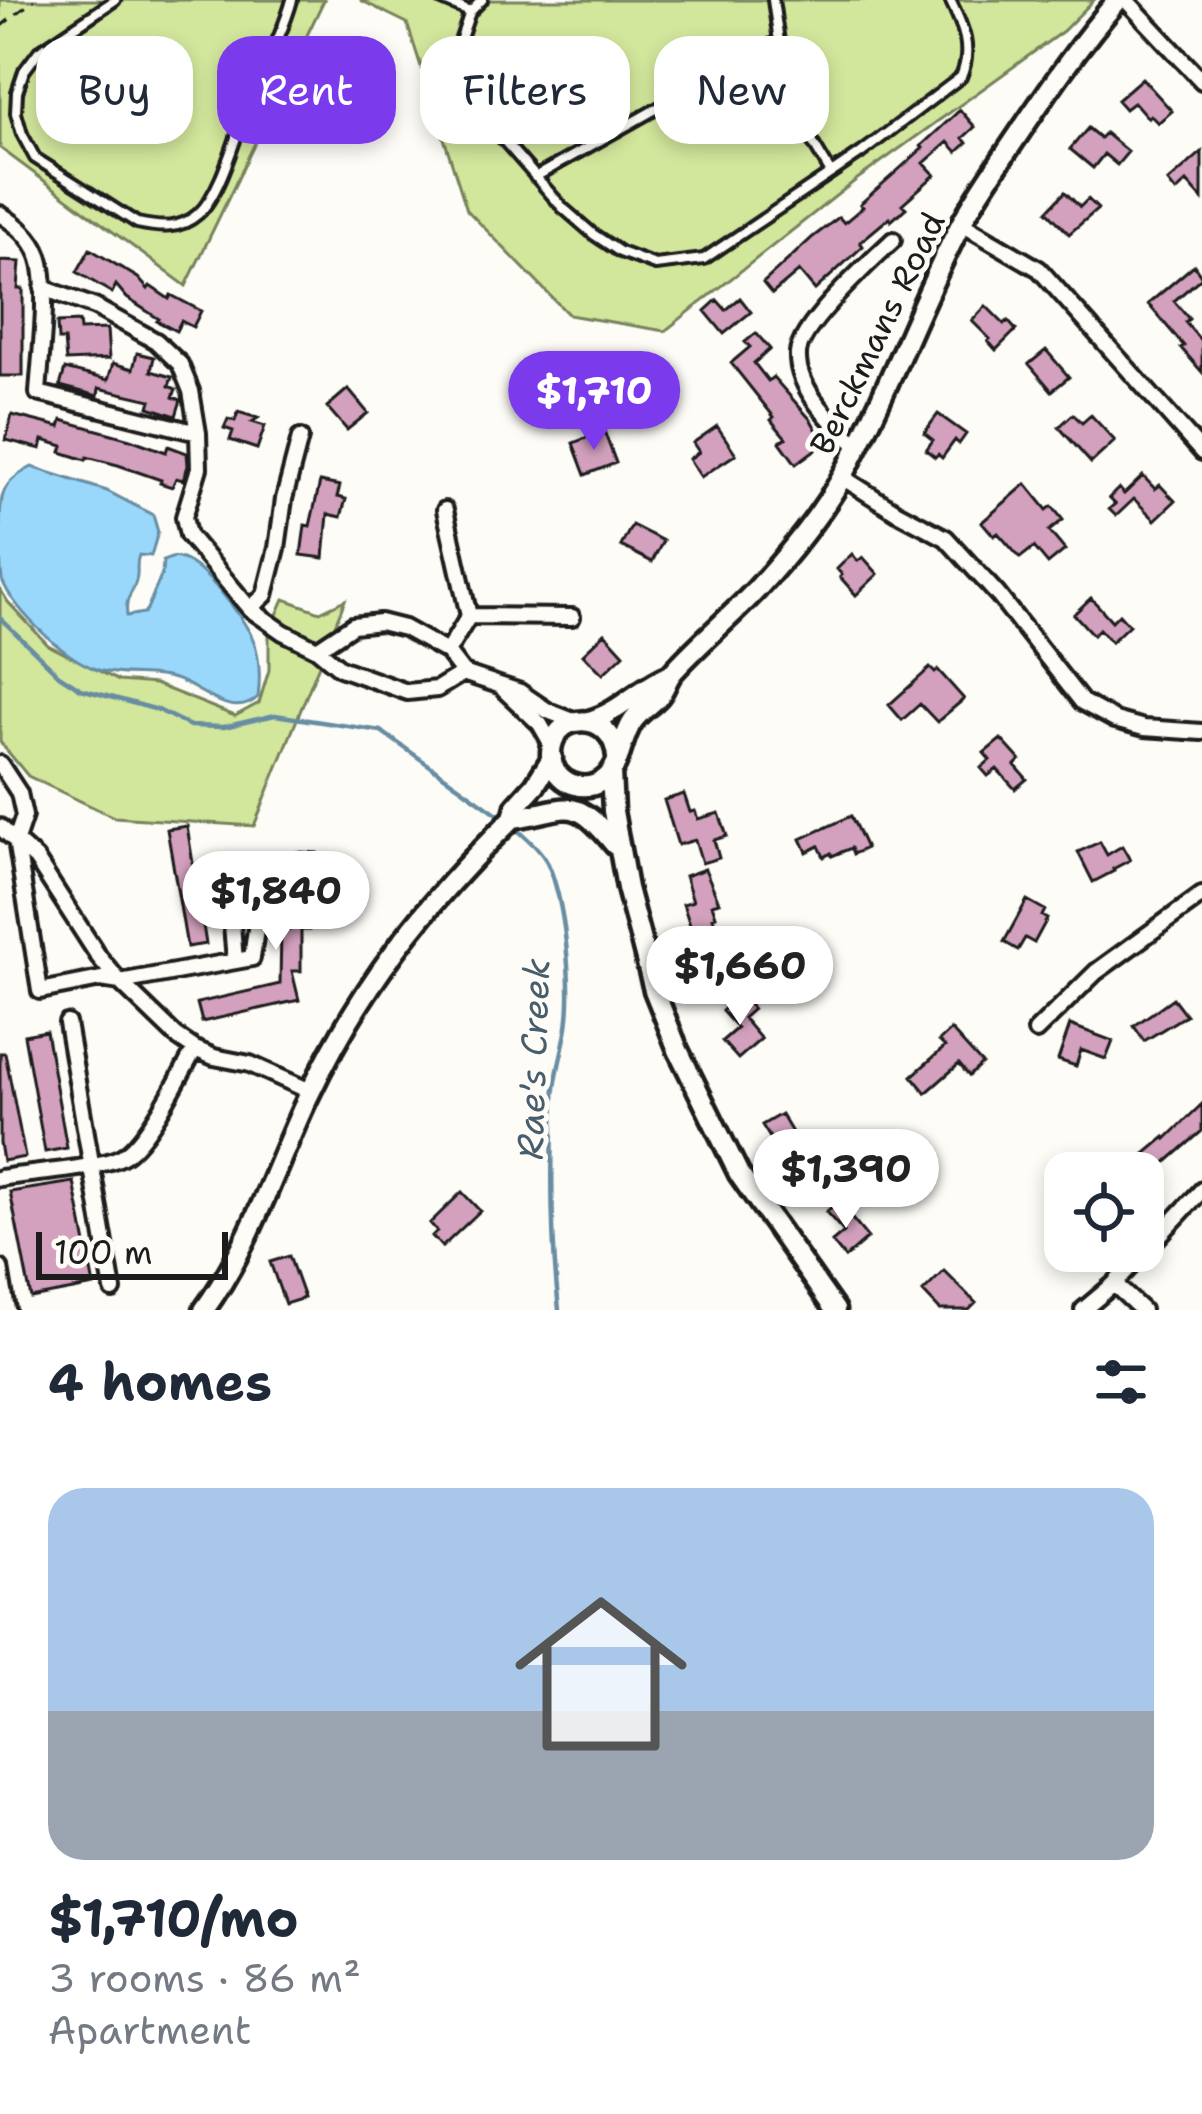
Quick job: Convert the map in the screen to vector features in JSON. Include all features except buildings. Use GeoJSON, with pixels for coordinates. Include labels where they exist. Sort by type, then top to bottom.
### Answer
{"type":"FeatureCollection","features":[{"type":"Feature","properties":{"kind":"main road","name":"Berckmans Road"},"geometry":{"type":"LineString","coordinates":[[583,722],[620,708],[651,683],[670,675],[780,564],[842,477],[962,224],[1088,34],[1122,0]]}},
{"type":"Feature","properties":{"kind":"main road","name":"Berckmans Road"},"geometry":{"type":"LineString","coordinates":[[614,765],[634,719],[661,694],[670,675]]}},
{"type":"Feature","properties":{"kind":"main road"},"geometry":{"type":"LineString","coordinates":[[519,817],[516,806],[536,784],[559,733],[583,722],[606,729],[612,737],[611,794],[618,848],[654,990],[739,1174],[835,1310]]}},
{"type":"Feature","properties":{"kind":"main road"},"geometry":{"type":"LineString","coordinates":[[552,752],[558,775],[603,813],[618,848]]}},
{"type":"Feature","properties":{"kind":"main road"},"geometry":{"type":"LineString","coordinates":[[212,1307],[310,1091],[374,978],[408,931],[467,863],[519,817],[555,793],[600,783],[614,765]]}},
{"type":"Feature","properties":{"kind":"main road"},"geometry":{"type":"LineString","coordinates":[[519,817],[558,808],[580,812],[618,848]]}},
{"type":"Feature","properties":{"kind":"street"},"geometry":{"type":"LineString","coordinates":[[1122,0],[1202,81]]}},
{"type":"Feature","properties":{"kind":"street"},"geometry":{"type":"LineString","coordinates":[[0,214],[25,232],[40,258],[38,393],[198,433]]}},
{"type":"Feature","properties":{"kind":"street"},"geometry":{"type":"LineString","coordinates":[[962,224],[1039,269],[1202,452]]}},
{"type":"Feature","properties":{"kind":"street"},"geometry":{"type":"LineString","coordinates":[[858,446],[829,420],[806,386],[797,356],[799,346],[830,304],[893,239]]}},
{"type":"Feature","properties":{"kind":"street"},"geometry":{"type":"LineString","coordinates":[[43,288],[95,308],[156,341],[180,364],[191,391],[198,433],[199,468],[184,517],[188,535],[250,609],[340,668],[407,692],[437,689],[464,673]]}},
{"type":"Feature","properties":{"kind":"street"},"geometry":{"type":"LineString","coordinates":[[250,609],[265,595],[300,439]]}},
{"type":"Feature","properties":{"kind":"street"},"geometry":{"type":"LineString","coordinates":[[842,477],[946,538],[1082,703],[1144,728],[1202,732]]}},
{"type":"Feature","properties":{"kind":"street"},"geometry":{"type":"LineString","coordinates":[[445,510],[469,616],[447,652]]}},
{"type":"Feature","properties":{"kind":"street"},"geometry":{"type":"LineString","coordinates":[[469,616],[572,617]]}},
{"type":"Feature","properties":{"kind":"street"},"geometry":{"type":"LineString","coordinates":[[317,649],[353,626],[380,622],[404,628],[447,652],[464,673],[520,692],[548,711],[583,722]]}},
{"type":"Feature","properties":{"kind":"street"},"geometry":{"type":"LineString","coordinates":[[501,687],[540,724],[552,752]]}},
{"type":"Feature","properties":{"kind":"street"},"geometry":{"type":"LineString","coordinates":[[0,764],[19,793],[24,816],[16,840],[40,991],[100,979],[120,982],[252,958],[261,893],[245,892],[233,899],[235,961]]}},
{"type":"Feature","properties":{"kind":"street"},"geometry":{"type":"LineString","coordinates":[[0,827],[52,881],[120,982],[176,1036],[214,1057],[250,1064],[310,1091]]}},
{"type":"Feature","properties":{"kind":"street"},"geometry":{"type":"LineString","coordinates":[[1036,1031],[1096,972],[1202,895]]}},
{"type":"Feature","properties":{"kind":"street"},"geometry":{"type":"LineString","coordinates":[[67,1023],[113,1290]]}},
{"type":"Feature","properties":{"kind":"street"},"geometry":{"type":"LineString","coordinates":[[0,1178],[123,1156],[146,1134],[196,1049]]}},
{"type":"Feature","properties":{"kind":"street"},"geometry":{"type":"LineString","coordinates":[[1084,1310],[1202,1190]]}},
{"type":"Feature","properties":{"kind":"street"},"geometry":{"type":"LineString","coordinates":[[0,1268],[7,1310]]}},
{"type":"Feature","properties":{"kind":"street"},"geometry":{"type":"LineString","coordinates":[[1114,1284],[1142,1310]]}},
{"type":"Feature","properties":{"kind":"lane"},"geometry":{"type":"LineString","coordinates":[[115,0],[39,51],[16,92],[16,112],[35,158],[137,223],[157,227],[178,226],[210,202],[292,0]]}},
{"type":"Feature","properties":{"kind":"lane"},"geometry":{"type":"LineString","coordinates":[[442,0],[470,13]]}},
{"type":"Feature","properties":{"kind":"lane"},"geometry":{"type":"LineString","coordinates":[[482,0],[470,13],[458,47],[471,103],[563,208],[620,252],[655,265],[704,259],[961,77],[968,61],[964,30],[950,0]]}},
{"type":"Feature","properties":{"kind":"lane"},"geometry":{"type":"LineString","coordinates":[[773,0],[777,36]]}},
{"type":"Feature","properties":{"kind":"lane"},"geometry":{"type":"LineString","coordinates":[[535,177],[654,110]]}},
{"type":"Feature","properties":{"kind":"lane"},"geometry":{"type":"LineString","coordinates":[[814,144],[831,173]]}},
{"type":"Feature","properties":{"kind":"path"},"geometry":{"type":"LineString","coordinates":[[0,27],[34,0]]}},
{"type":"Feature","properties":{"kind":"green space"},"geometry":{"type":"Polygon","coordinates":[[[0,0],[324,0],[307,36],[217,36],[217,144],[255,144],[186,286],[0,148],[0,0]]]}},
{"type":"Feature","properties":{"kind":"green space"},"geometry":{"type":"Polygon","coordinates":[[[360,0],[1094,0],[1063,31],[856,180],[665,331],[569,315],[467,210],[446,144],[630,144],[630,36],[420,36],[420,64],[407,23],[360,0]]]}},
{"type":"Feature","properties":{"kind":"green space"},"geometry":{"type":"Polygon","coordinates":[[[0,589],[48,645],[119,681],[155,684],[235,716],[259,703],[269,670],[269,633],[284,599],[320,612],[345,600],[254,826],[114,817],[28,776],[0,742],[0,589]]]}},
{"type":"Feature","properties":{"kind":"water"},"geometry":{"type":"Polygon","coordinates":[[[32,467],[107,491],[153,515],[158,532],[151,556],[139,555],[127,616],[147,609],[163,561],[176,558],[192,564],[226,598],[252,638],[259,666],[258,697],[238,706],[175,679],[102,671],[74,658],[31,621],[2,580],[0,525],[5,490],[32,467]]]}},
{"type":"Feature","properties":{"kind":"waterway","name":"Rae's Creek"},"geometry":{"type":"LineString","coordinates":[[0,618],[59,675],[81,689],[158,710],[190,726],[224,727],[275,715],[381,731],[502,817]]}},
{"type":"Feature","properties":{"kind":"waterway","name":"Rae's Creek"},"geometry":{"type":"LineString","coordinates":[[511,824],[548,864],[566,944],[569,1010],[555,1090],[552,1152],[559,1310]]}}]}
